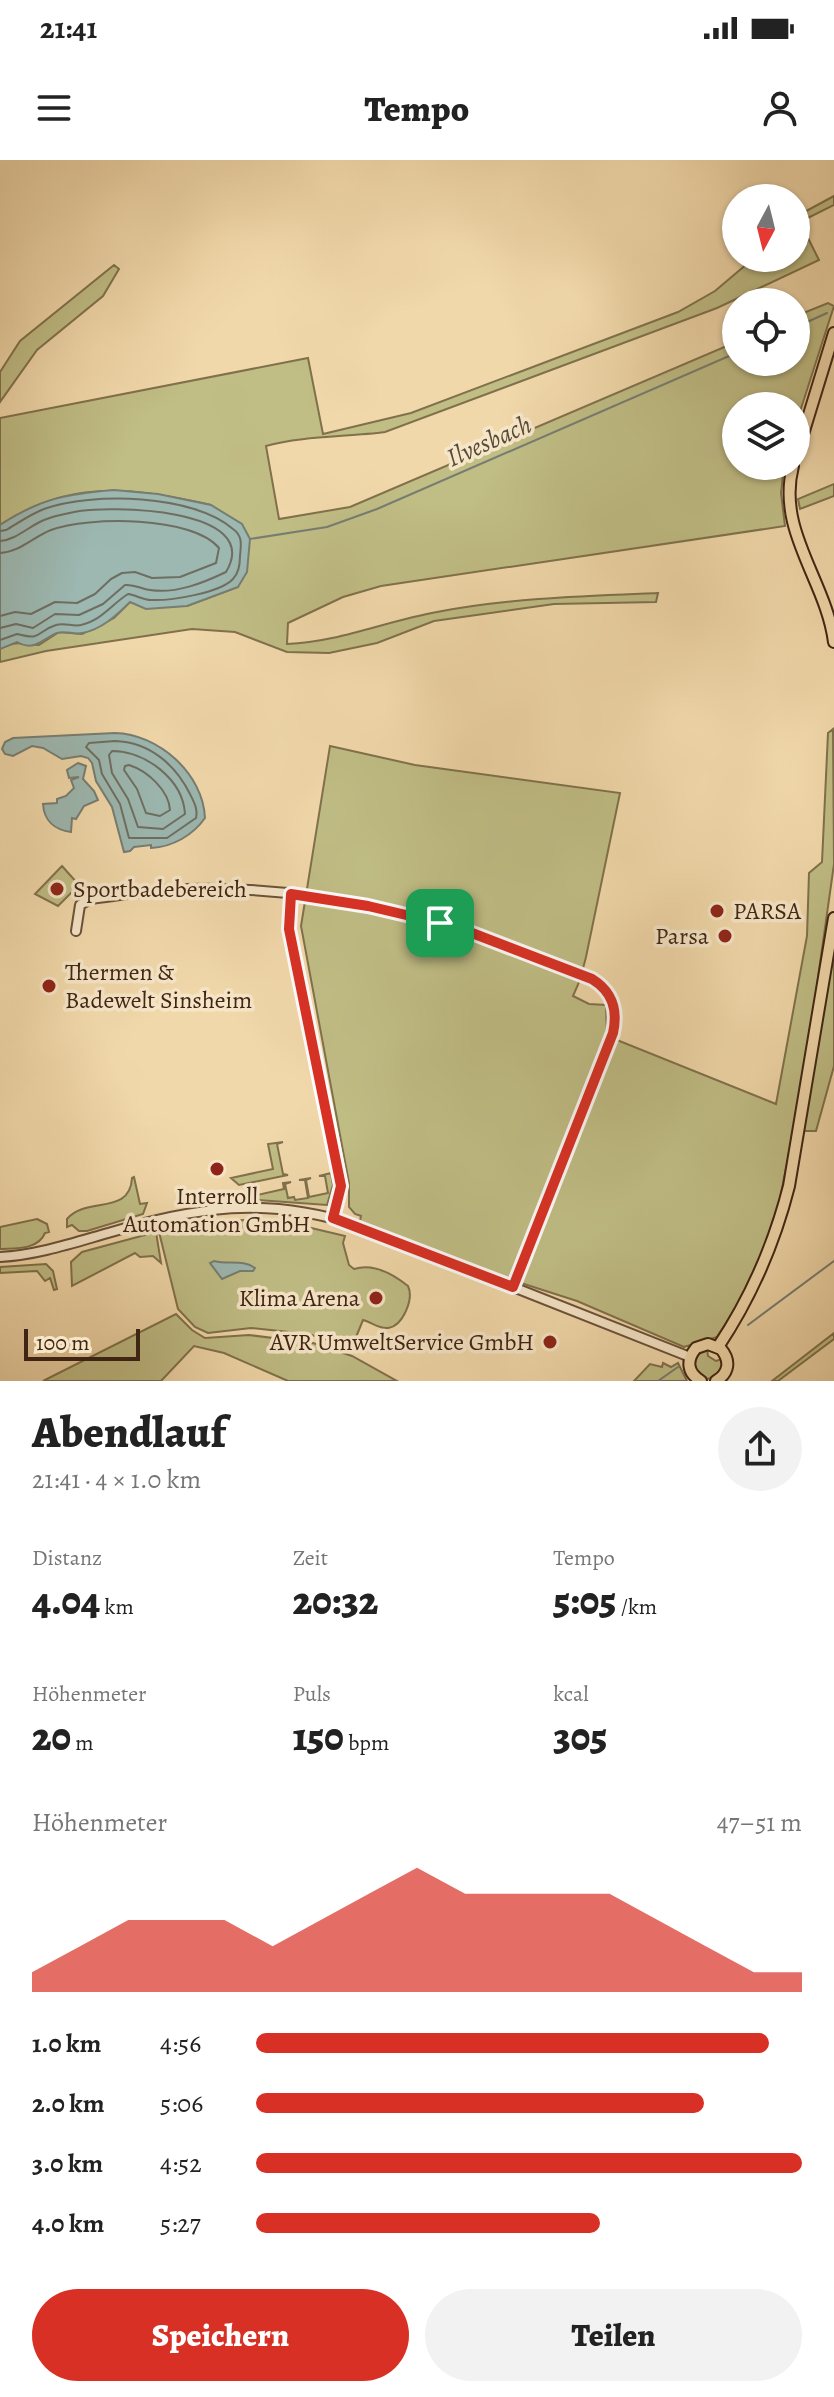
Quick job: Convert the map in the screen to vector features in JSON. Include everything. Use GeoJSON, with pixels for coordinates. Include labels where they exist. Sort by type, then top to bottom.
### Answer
{"type":"FeatureCollection","features":[{"type":"Feature","properties":{"kind":"main road"},"geometry":{"type":"LineString","coordinates":[[810,411],[834,333]]}},
{"type":"Feature","properties":{"kind":"main road"},"geometry":{"type":"LineString","coordinates":[[791,480],[790,516],[826,609],[834,642]]}},
{"type":"Feature","properties":{"kind":"main road"},"geometry":{"type":"LineString","coordinates":[[718,1347],[759,1277],[783,1211],[834,918]]}},
{"type":"Feature","properties":{"kind":"main road"},"geometry":{"type":"LineString","coordinates":[[701,1381],[690,1371],[690,1357],[702,1345],[718,1347],[725,1355],[727,1365],[716,1381]]}},
{"type":"Feature","properties":{"kind":"street"},"geometry":{"type":"LineString","coordinates":[[76,931],[80,905],[90,899],[164,890],[291,894],[368,906],[472,933],[602,985],[611,998],[615,1018],[613,1033],[513,1287]]}},
{"type":"Feature","properties":{"kind":"street"},"geometry":{"type":"LineString","coordinates":[[291,894],[289,929],[341,1186],[333,1218]]}},
{"type":"Feature","properties":{"kind":"street"},"geometry":{"type":"LineString","coordinates":[[0,1257],[35,1253],[154,1220],[217,1208],[281,1208],[333,1218],[690,1357]]}},
{"type":"Feature","properties":{"kind":"shaded area"},"geometry":{"type":"Polygon","coordinates":[[[834,196],[834,205],[810,217],[810,209],[834,196]]]}},
{"type":"Feature","properties":{"kind":"shaded area"},"geometry":{"type":"Polygon","coordinates":[[[810,242],[819,260],[810,264],[810,242]]]}},
{"type":"Feature","properties":{"kind":"shaded area"},"geometry":{"type":"Polygon","coordinates":[[[114,265],[119,269],[103,296],[37,350],[0,402],[0,372],[20,341],[114,265]]]}},
{"type":"Feature","properties":{"kind":"shaded area"},"geometry":{"type":"Polygon","coordinates":[[[737,272],[794,272],[760,288],[722,288],[722,306],[717,308],[385,432],[309,438],[266,446],[279,519],[350,507],[722,348],[722,376],[810,376],[810,310],[828,303],[834,306],[806,392],[722,392],[722,480],[782,480],[785,526],[381,586],[343,597],[288,623],[287,644],[325,639],[464,607],[548,598],[658,593],[656,602],[554,604],[434,621],[377,643],[329,653],[287,652],[235,632],[192,629],[46,651],[0,662],[0,649],[5,646],[19,643],[39,645],[59,632],[82,634],[114,618],[130,602],[187,606],[238,587],[211,505],[155,494],[103,491],[53,500],[0,525],[0,418],[308,358],[323,434],[411,413],[678,312],[715,291],[737,272]]]}},
{"type":"Feature","properties":{"kind":"shaded area"},"geometry":{"type":"Polygon","coordinates":[[[834,484],[834,496],[800,509],[798,499],[834,484]]]}},
{"type":"Feature","properties":{"kind":"shaded area"},"geometry":{"type":"Polygon","coordinates":[[[833,729],[834,864],[804,1077],[777,1214],[763,1259],[717,1337],[684,1347],[577,1301],[496,1275],[360,1221],[361,1216],[349,1207],[349,1183],[301,926],[330,746],[415,765],[620,793],[586,957],[573,996],[589,1004],[606,1005],[607,1036],[776,1104],[807,936],[809,873],[822,862],[828,733],[833,729]]]}},
{"type":"Feature","properties":{"kind":"shaded area","name":"Sportbadebereich"},"geometry":{"type":"Polygon","coordinates":[[[62,866],[79,885],[58,906],[35,894],[62,866]]]}},
{"type":"Feature","properties":{"kind":"shaded area"},"geometry":{"type":"Polygon","coordinates":[[[834,949],[834,1066],[816,1131],[803,1131],[834,949]]]}},
{"type":"Feature","properties":{"kind":"shaded area"},"geometry":{"type":"Polygon","coordinates":[[[283,1142],[277,1144],[283,1174],[288,1175],[239,1185],[231,1178],[273,1169],[268,1144],[283,1142]]]}},
{"type":"Feature","properties":{"kind":"shaded area"},"geometry":{"type":"Polygon","coordinates":[[[331,1173],[333,1185],[327,1205],[243,1199],[242,1192],[247,1191],[248,1197],[284,1189],[283,1183],[291,1182],[285,1184],[288,1198],[308,1198],[305,1180],[299,1180],[311,1178],[306,1180],[309,1197],[328,1193],[325,1176],[319,1176],[331,1173]]]}},
{"type":"Feature","properties":{"kind":"shaded area"},"geometry":{"type":"Polygon","coordinates":[[[134,1177],[140,1204],[147,1203],[143,1214],[87,1231],[79,1231],[72,1225],[67,1227],[67,1219],[75,1212],[116,1202],[124,1197],[134,1177]]]}},
{"type":"Feature","properties":{"kind":"shaded area"},"geometry":{"type":"Polygon","coordinates":[[[37,1219],[47,1224],[49,1232],[42,1239],[26,1247],[0,1249],[0,1227],[37,1219]]]}},
{"type":"Feature","properties":{"kind":"shaded area"},"geometry":{"type":"Polygon","coordinates":[[[246,1220],[286,1222],[345,1236],[343,1243],[349,1265],[354,1269],[368,1267],[382,1271],[408,1286],[410,1298],[403,1317],[388,1328],[363,1320],[352,1347],[308,1334],[251,1328],[208,1333],[195,1327],[178,1309],[159,1232],[246,1220]]]}},
{"type":"Feature","properties":{"kind":"shaded area"},"geometry":{"type":"Polygon","coordinates":[[[156,1232],[161,1263],[153,1256],[140,1257],[135,1253],[72,1286],[71,1262],[82,1252],[156,1232]]]}},
{"type":"Feature","properties":{"kind":"shaded area"},"geometry":{"type":"Polygon","coordinates":[[[46,1264],[53,1271],[57,1289],[54,1290],[50,1278],[45,1281],[37,1271],[0,1273],[0,1267],[46,1264]]]}},
{"type":"Feature","properties":{"kind":"shaded area"},"geometry":{"type":"Polygon","coordinates":[[[176,1314],[205,1338],[249,1335],[313,1343],[352,1356],[397,1381],[288,1381],[224,1353],[194,1346],[161,1381],[43,1381],[176,1314]]]}},
{"type":"Feature","properties":{"kind":"shaded area"},"geometry":{"type":"Polygon","coordinates":[[[834,1333],[834,1339],[778,1381],[772,1381],[834,1333]]]}},
{"type":"Feature","properties":{"kind":"shaded area"},"geometry":{"type":"Polygon","coordinates":[[[707,1349],[708,1356],[716,1361],[722,1359],[722,1366],[714,1377],[707,1379],[694,1368],[695,1357],[707,1349]]]}},
{"type":"Feature","properties":{"kind":"shaded area"},"geometry":{"type":"Polygon","coordinates":[[[663,1363],[671,1367],[678,1363],[687,1381],[634,1381],[650,1364],[662,1367],[663,1363]]]}},
{"type":"Feature","properties":{"kind":"water"},"geometry":{"type":"Polygon","coordinates":[[[114,490],[158,494],[211,505],[242,524],[250,539],[247,572],[238,587],[187,606],[146,609],[130,602],[96,629],[79,633],[60,632],[38,644],[29,646],[17,642],[0,649],[0,525],[28,509],[55,499],[114,490]]]}},
{"type":"Feature","properties":{"kind":"water"},"geometry":{"type":"Polygon","coordinates":[[[115,733],[147,740],[162,748],[187,772],[202,801],[205,818],[188,835],[175,843],[151,848],[151,845],[134,847],[124,852],[112,807],[96,781],[88,758],[62,759],[43,748],[32,746],[13,756],[5,754],[2,749],[5,742],[13,738],[115,733]]]}},
{"type":"Feature","properties":{"kind":"water"},"geometry":{"type":"Polygon","coordinates":[[[78,763],[86,766],[83,779],[98,800],[84,806],[76,819],[72,818],[71,832],[51,824],[43,804],[57,803],[57,799],[74,788],[71,780],[79,777],[69,778],[67,770],[78,763]]]}},
{"type":"Feature","properties":{"kind":"water"},"geometry":{"type":"Polygon","coordinates":[[[210,1263],[246,1264],[255,1268],[222,1279],[210,1263]]]}},
{"type":"Feature","properties":{"kind":"waterway","name":"Ilvesbach"},"geometry":{"type":"LineString","coordinates":[[810,321],[827,313]]}},
{"type":"Feature","properties":{"kind":"waterway","name":"Ilvesbach"},"geometry":{"type":"LineString","coordinates":[[250,539],[327,527],[377,509],[722,359]]}},
{"type":"Feature","properties":{"kind":"waterway"},"geometry":{"type":"LineString","coordinates":[[748,1325],[834,1261]]}},
{"type":"Feature","properties":{"kind":"waterway"},"geometry":{"type":"LineString","coordinates":[[658,1381],[678,1367]]}},
{"type":"Feature","properties":{"kind":"place","name":"Sportbadebereich"},"geometry":{"type":"Point","coordinates":[57,889]}},
{"type":"Feature","properties":{"kind":"place","name":"PARSA"},"geometry":{"type":"Point","coordinates":[717,911]}},
{"type":"Feature","properties":{"kind":"place","name":"Parsa"},"geometry":{"type":"Point","coordinates":[725,936]}},
{"type":"Feature","properties":{"kind":"place","name":"Thermen & Badewelt Sinsheim"},"geometry":{"type":"Point","coordinates":[49,986]}},
{"type":"Feature","properties":{"kind":"place","name":"Interroll Automation GmbH"},"geometry":{"type":"Point","coordinates":[217,1169]}},
{"type":"Feature","properties":{"kind":"place","name":"Klima Arena"},"geometry":{"type":"Point","coordinates":[376,1298]}},
{"type":"Feature","properties":{"kind":"place","name":"AVR UmweltService GmbH"},"geometry":{"type":"Point","coordinates":[550,1342]}},
{"type":"Feature","properties":{"kind":"route"},"geometry":{"type":"LineString","coordinates":[[291,894],[368,906],[440,923],[592,979],[602,985],[614,1003],[613,1033],[513,1287],[333,1218],[341,1186],[289,929],[291,894]]}}]}
